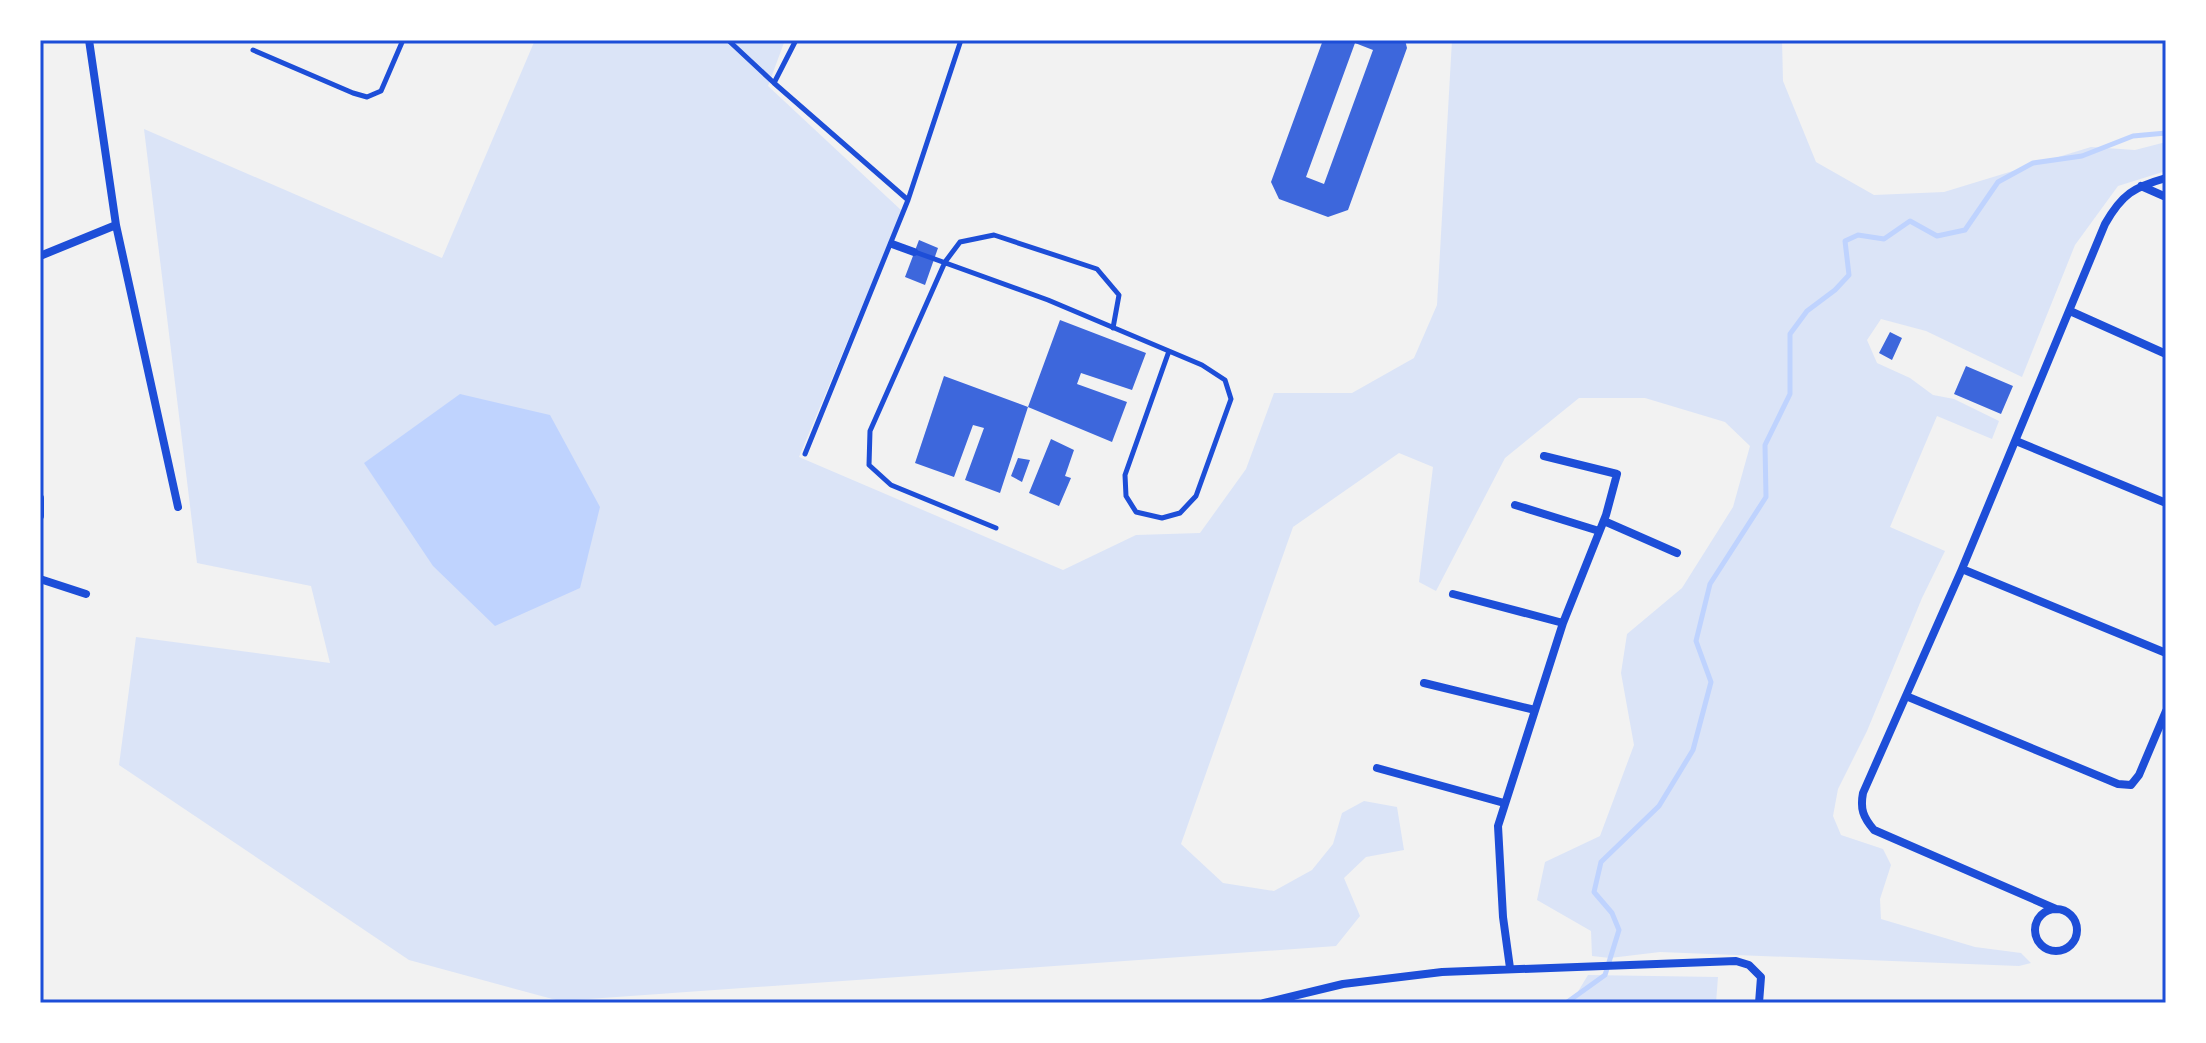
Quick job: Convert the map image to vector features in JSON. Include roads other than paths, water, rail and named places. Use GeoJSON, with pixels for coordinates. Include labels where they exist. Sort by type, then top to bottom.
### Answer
{"type":"FeatureCollection","features":[{"type":"Feature","properties":{"kind":"street"},"geometry":{"type":"LineString","coordinates":[[89,40],[116,225],[178,507]]}},
{"type":"Feature","properties":{"kind":"street"},"geometry":{"type":"LineString","coordinates":[[2056,909],[2042,913],[2034,933],[2041,946],[2054,952],[2072,944],[2077,931],[2068,913],[1874,830],[1864,818],[1861,806],[1863,793],[1962,569],[2110,215],[2125,196],[2140,186],[2166,178]]}},
{"type":"Feature","properties":{"kind":"street"},"geometry":{"type":"LineString","coordinates":[[2140,186],[2166,197]]}},
{"type":"Feature","properties":{"kind":"street"},"geometry":{"type":"LineString","coordinates":[[40,256],[116,225]]}},
{"type":"Feature","properties":{"kind":"street"},"geometry":{"type":"LineString","coordinates":[[892,244],[914,252]]}},
{"type":"Feature","properties":{"kind":"street"},"geometry":{"type":"LineString","coordinates":[[2070,311],[2166,354]]}},
{"type":"Feature","properties":{"kind":"street"},"geometry":{"type":"LineString","coordinates":[[2016,441],[2166,503]]}},
{"type":"Feature","properties":{"kind":"street"},"geometry":{"type":"LineString","coordinates":[[1510,968],[1503,917],[1498,826],[1563,623],[1604,521],[1617,474],[1544,456]]}},
{"type":"Feature","properties":{"kind":"street"},"geometry":{"type":"LineString","coordinates":[[40,498],[40,516]]}},
{"type":"Feature","properties":{"kind":"street"},"geometry":{"type":"LineString","coordinates":[[1515,505],[1599,531]]}},
{"type":"Feature","properties":{"kind":"street"},"geometry":{"type":"LineString","coordinates":[[1604,521],[1677,553]]}},
{"type":"Feature","properties":{"kind":"street"},"geometry":{"type":"LineString","coordinates":[[1962,569],[2166,653]]}},
{"type":"Feature","properties":{"kind":"street"},"geometry":{"type":"LineString","coordinates":[[40,579],[86,594]]}},
{"type":"Feature","properties":{"kind":"street"},"geometry":{"type":"LineString","coordinates":[[1453,594],[1563,623]]}},
{"type":"Feature","properties":{"kind":"street"},"geometry":{"type":"LineString","coordinates":[[1424,683],[1535,710]]}},
{"type":"Feature","properties":{"kind":"street"},"geometry":{"type":"LineString","coordinates":[[1906,696],[2118,784],[2131,785],[2139,775],[2166,711]]}},
{"type":"Feature","properties":{"kind":"street"},"geometry":{"type":"LineString","coordinates":[[1377,768],[1504,803]]}},
{"type":"Feature","properties":{"kind":"street"},"geometry":{"type":"LineString","coordinates":[[1264,1003],[1343,984],[1395,977],[1510,968],[1736,961],[1757,970],[1762,985],[1759,1003]]}},
{"type":"Feature","properties":{"kind":"lane"},"geometry":{"type":"LineString","coordinates":[[253,50],[367,97],[381,91],[403,40]]}},
{"type":"Feature","properties":{"kind":"lane"},"geometry":{"type":"LineString","coordinates":[[728,40],[908,200]]}},
{"type":"Feature","properties":{"kind":"lane"},"geometry":{"type":"LineString","coordinates":[[774,83],[796,40]]}},
{"type":"Feature","properties":{"kind":"lane"},"geometry":{"type":"LineString","coordinates":[[805,454],[892,244],[961,40]]}},
{"type":"Feature","properties":{"kind":"lane"},"geometry":{"type":"LineString","coordinates":[[996,528],[891,485],[869,465],[870,431],[945,262],[960,242],[994,235],[1097,269],[1119,295],[1113,328]]}},
{"type":"Feature","properties":{"kind":"lane"},"geometry":{"type":"LineString","coordinates":[[914,252],[1169,351],[1202,365],[1225,380],[1231,399],[1196,496],[1180,513],[1162,518],[1136,512],[1126,496],[1125,475],[1169,351]]}},
{"type":"Feature","properties":{"kind":"water"},"geometry":{"type":"Polygon","coordinates":[[[460,394],[550,415],[600,507],[580,588],[495,626],[433,566],[364,463],[460,394]]]}},
{"type":"Feature","properties":{"kind":"waterway"},"geometry":{"type":"LineString","coordinates":[[1566,1003],[1605,975],[1619,930],[1612,913],[1594,892],[1601,862],[1659,806],[1693,750],[1711,682],[1696,641],[1710,584],[1766,497],[1765,445],[1790,394],[1790,334],[1807,311],[1849,275],[1845,241],[1858,235],[1884,239],[1910,221],[1937,236],[1965,230],[1998,182],[2033,163],[2082,156],[2133,136],[2166,133]]}}]}
